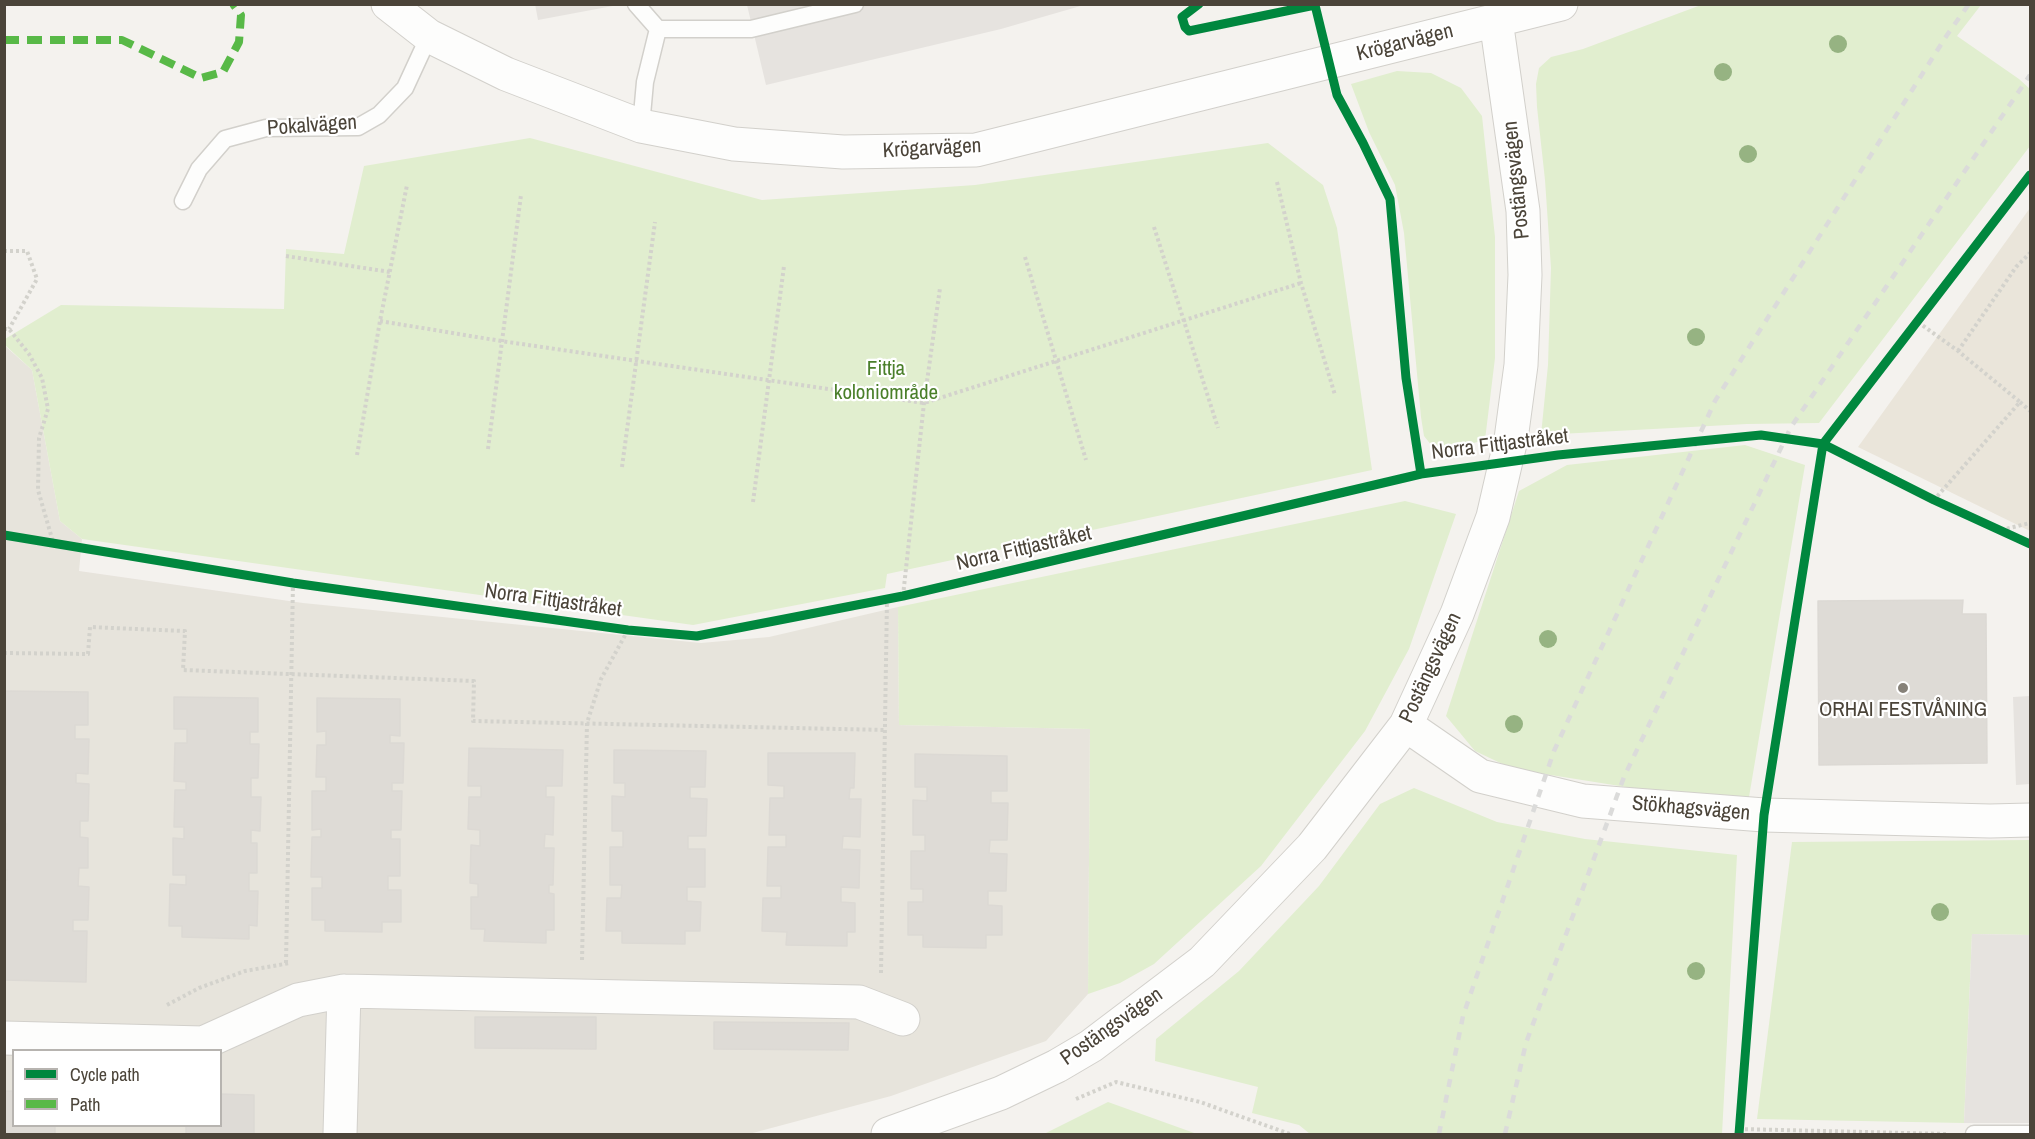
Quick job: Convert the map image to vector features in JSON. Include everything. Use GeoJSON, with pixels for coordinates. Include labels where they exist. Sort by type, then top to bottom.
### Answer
{"type":"FeatureCollection","features":[{"type":"Feature","properties":{"kind":"street","name":"Krögarvägen"},"geometry":{"type":"LineString","coordinates":[[388,4],[429,36],[506,74],[641,126],[734,144],[832,151],[976,150],[1561,4]]}},
{"type":"Feature","properties":{"kind":"street","name":"Postängsvägen"},"geometry":{"type":"LineString","coordinates":[[888,1134],[1001,1093],[1057,1066],[1091,1046],[1202,962],[1312,847],[1406,724],[1457,614],[1493,517],[1511,439],[1521,365],[1525,264],[1522,211],[1496,20]]}},
{"type":"Feature","properties":{"kind":"street","name":"Stökhagsvägen"},"geometry":{"type":"LineString","coordinates":[[1406,724],[1480,776],[1583,801],[1764,815],[2031,820]]}},
{"type":"Feature","properties":{"kind":"street"},"geometry":{"type":"LineString","coordinates":[[340,1134],[344,990]]}},
{"type":"Feature","properties":{"kind":"street"},"geometry":{"type":"LineString","coordinates":[[4,1038],[203,1043],[298,1000],[344,990],[859,1002],[903,1019]]}},
{"type":"Feature","properties":{"kind":"lane"},"geometry":{"type":"LineString","coordinates":[[636,4],[658,29],[752,29],[855,4]]}},
{"type":"Feature","properties":{"kind":"lane"},"geometry":{"type":"LineString","coordinates":[[641,126],[645,82],[658,29]]}},
{"type":"Feature","properties":{"kind":"lane","name":"Pokalvägen"},"geometry":{"type":"LineString","coordinates":[[183,201],[199,169],[225,139],[266,128],[358,127],[379,115],[405,88],[429,36]]}},
{"type":"Feature","properties":{"kind":"lane"},"geometry":{"type":"LineString","coordinates":[[1974,1134],[2031,1134]]}},
{"type":"Feature","properties":{"kind":"path"},"geometry":{"type":"LineString","coordinates":[[1304,8],[1315,5],[1318,16]]}},
{"type":"Feature","properties":{"kind":"path"},"geometry":{"type":"LineString","coordinates":[[1277,182],[1301,284],[1335,395]]}},
{"type":"Feature","properties":{"kind":"path"},"geometry":{"type":"LineString","coordinates":[[357,455],[407,185]]}},
{"type":"Feature","properties":{"kind":"path"},"geometry":{"type":"LineString","coordinates":[[488,449],[521,195]]}},
{"type":"Feature","properties":{"kind":"path"},"geometry":{"type":"LineString","coordinates":[[622,467],[656,222]]}},
{"type":"Feature","properties":{"kind":"path"},"geometry":{"type":"LineString","coordinates":[[1154,227],[1218,428]]}},
{"type":"Feature","properties":{"kind":"path"},"geometry":{"type":"LineString","coordinates":[[4,251],[27,251],[37,279],[7,329],[29,354],[42,378],[48,410],[39,438],[38,490],[49,541],[65,544]]}},
{"type":"Feature","properties":{"kind":"path"},"geometry":{"type":"LineString","coordinates":[[1958,351],[2016,267],[2031,253]]}},
{"type":"Feature","properties":{"kind":"path"},"geometry":{"type":"LineString","coordinates":[[286,256],[390,272]]}},
{"type":"Feature","properties":{"kind":"path"},"geometry":{"type":"LineString","coordinates":[[1025,257],[1086,460]]}},
{"type":"Feature","properties":{"kind":"path"},"geometry":{"type":"LineString","coordinates":[[753,502],[784,266]]}},
{"type":"Feature","properties":{"kind":"path"},"geometry":{"type":"LineString","coordinates":[[380,321],[924,403],[1301,284]]}},
{"type":"Feature","properties":{"kind":"path"},"geometry":{"type":"LineString","coordinates":[[903,596],[924,403],[940,288]]}},
{"type":"Feature","properties":{"kind":"path"},"geometry":{"type":"LineString","coordinates":[[1911,331],[1925,312]]}},
{"type":"Feature","properties":{"kind":"path"},"geometry":{"type":"LineString","coordinates":[[1918,322],[1958,351],[2031,411]]}},
{"type":"Feature","properties":{"kind":"path"},"geometry":{"type":"LineString","coordinates":[[1934,500],[2019,402]]}},
{"type":"Feature","properties":{"kind":"path"},"geometry":{"type":"LineString","coordinates":[[1924,495],[1944,504]]}},
{"type":"Feature","properties":{"kind":"path"},"geometry":{"type":"LineString","coordinates":[[2001,530],[2031,523]]}},
{"type":"Feature","properties":{"kind":"path"},"geometry":{"type":"LineString","coordinates":[[1992,526],[2021,539]]}},
{"type":"Feature","properties":{"kind":"path"},"geometry":{"type":"LineString","coordinates":[[281,581],[304,585]]}},
{"type":"Feature","properties":{"kind":"path"},"geometry":{"type":"LineString","coordinates":[[286,963],[293,583]]}},
{"type":"Feature","properties":{"kind":"path"},"geometry":{"type":"LineString","coordinates":[[876,602],[915,594]]}},
{"type":"Feature","properties":{"kind":"path"},"geometry":{"type":"LineString","coordinates":[[881,974],[887,599]]}},
{"type":"Feature","properties":{"kind":"path"},"geometry":{"type":"LineString","coordinates":[[4,653],[88,654],[90,627],[185,631],[183,670],[474,681],[473,721],[886,730]]}},
{"type":"Feature","properties":{"kind":"path"},"geometry":{"type":"LineString","coordinates":[[582,967],[587,723],[601,679],[628,630]]}},
{"type":"Feature","properties":{"kind":"path"},"geometry":{"type":"LineString","coordinates":[[1075,1100],[1116,1082],[1200,1102],[1290,1134]]}},
{"type":"Feature","properties":{"kind":"path"},"geometry":{"type":"LineString","coordinates":[[1739,1128],[1949,1134]]}},
{"type":"Feature","properties":{"kind":"shaded area"},"geometry":{"type":"Polygon","coordinates":[[[535,4],[618,4],[618,5],[538,20],[535,4]]]}},
{"type":"Feature","properties":{"kind":"shaded area"},"geometry":{"type":"Polygon","coordinates":[[[747,5],[1084,5],[1001,29],[766,85],[747,5]]]}},
{"type":"Feature","properties":{"kind":"shaded area"},"geometry":{"type":"Polygon","coordinates":[[[2030,208],[2030,531],[1858,447],[2030,208]]]}},
{"type":"Feature","properties":{"kind":"shaded area"},"geometry":{"type":"Polygon","coordinates":[[[4,345],[32,370],[60,521],[82,539],[79,571],[303,603],[701,643],[769,637],[898,607],[899,725],[1090,729],[1088,994],[1046,1041],[891,1096],[749,1134],[5,1134],[4,345]]]}},
{"type":"Feature","properties":{"kind":"shaded area"},"geometry":{"type":"Polygon","coordinates":[[[2030,696],[2030,784],[2016,785],[2013,697],[2030,696]]]}},
{"type":"Feature","properties":{"kind":"shaded area"},"geometry":{"type":"Polygon","coordinates":[[[1972,934],[2030,935],[2030,1123],[1964,1123],[1972,934]]]}},
{"type":"Feature","properties":{"kind":"green space"},"geometry":{"type":"Polygon","coordinates":[[[1701,5],[1981,5],[1957,36],[2030,89],[2030,146],[1819,423],[1747,424],[1541,435],[1548,365],[1551,268],[1537,107],[1536,84],[1539,68],[1551,57],[1583,49],[1701,5]]]}},
{"type":"Feature","properties":{"kind":"green space"},"geometry":{"type":"Polygon","coordinates":[[[1397,71],[1431,73],[1461,88],[1482,116],[1495,237],[1495,358],[1485,440],[1458,447],[1432,446],[1424,436],[1404,233],[1395,185],[1369,132],[1351,84],[1397,71]]]}},
{"type":"Feature","properties":{"kind":"green space","name":"Fittja koloniområde"},"geometry":{"type":"Polygon","coordinates":[[[530,138],[762,200],[975,185],[1268,143],[1323,185],[1337,228],[1372,470],[887,574],[885,588],[693,625],[82,539],[60,521],[32,370],[5,345],[5,339],[61,305],[284,309],[286,249],[344,254],[364,166],[530,138]]]}},
{"type":"Feature","properties":{"kind":"green space"},"geometry":{"type":"Polygon","coordinates":[[[1745,445],[1805,465],[1749,797],[1670,794],[1513,769],[1475,751],[1446,716],[1519,491],[1567,465],[1745,445]]]}},
{"type":"Feature","properties":{"kind":"green space"},"geometry":{"type":"Polygon","coordinates":[[[1405,501],[1456,514],[1409,649],[1365,731],[1261,866],[1154,964],[1120,983],[1088,994],[1090,729],[899,725],[898,607],[1405,501]]]}},
{"type":"Feature","properties":{"kind":"green space"},"geometry":{"type":"Polygon","coordinates":[[[1414,788],[1497,822],[1585,839],[1737,855],[1722,1134],[1310,1134],[1299,1125],[1252,1113],[1258,1087],[1155,1061],[1156,1039],[1239,971],[1319,886],[1380,804],[1414,788]]]}},
{"type":"Feature","properties":{"kind":"green space"},"geometry":{"type":"Polygon","coordinates":[[[2030,840],[2030,935],[1972,934],[1964,1123],[1757,1119],[1792,842],[2030,840]]]}},
{"type":"Feature","properties":{"kind":"green space"},"geometry":{"type":"Polygon","coordinates":[[[1108,1102],[1197,1134],[1044,1134],[1108,1102]]]}},
{"type":"Feature","properties":{"kind":"building","name":"ORHAI FESTVÅNING"},"geometry":{"type":"Polygon","coordinates":[[[1963,600],[1962,614],[1986,614],[1987,763],[1819,765],[1818,601],[1963,600]]]}},
{"type":"Feature","properties":{"kind":"building"},"geometry":{"type":"Polygon","coordinates":[[[4,691],[88,692],[88,725],[75,725],[75,739],[89,739],[88,774],[76,773],[76,783],[89,784],[88,821],[80,821],[80,837],[88,838],[88,868],[79,868],[78,886],[89,887],[88,920],[73,920],[73,931],[87,931],[86,982],[4,980],[4,880],[7,880],[7,870],[4,870],[4,832],[6,832],[7,824],[4,824],[6,771],[4,771],[4,691]]]}},
{"type":"Feature","properties":{"kind":"building"},"geometry":{"type":"Polygon","coordinates":[[[174,697],[258,698],[258,732],[250,732],[250,744],[259,744],[258,778],[251,778],[251,797],[261,797],[260,831],[251,830],[251,843],[257,843],[257,873],[249,873],[249,891],[258,891],[257,926],[249,925],[249,939],[182,937],[182,926],[169,926],[170,884],[186,885],[186,875],[173,875],[173,838],[184,839],[184,827],[174,827],[175,790],[186,790],[186,782],[174,781],[175,743],[187,743],[187,729],[174,729],[174,697]]]}},
{"type":"Feature","properties":{"kind":"building"},"geometry":{"type":"Polygon","coordinates":[[[317,698],[400,699],[400,736],[390,735],[390,743],[404,743],[403,783],[392,783],[392,791],[402,791],[401,830],[391,830],[391,839],[400,839],[400,876],[388,876],[388,890],[401,890],[401,922],[382,922],[382,932],[325,931],[325,920],[312,920],[312,888],[322,888],[322,877],[311,877],[312,837],[321,837],[321,829],[312,830],[312,791],[326,791],[326,777],[316,777],[317,745],[326,745],[326,731],[317,732],[317,698]]]}},
{"type":"Feature","properties":{"kind":"building"},"geometry":{"type":"Polygon","coordinates":[[[469,748],[563,750],[562,786],[546,786],[546,797],[554,797],[553,835],[545,834],[544,848],[554,848],[553,885],[549,885],[549,893],[554,894],[554,930],[546,930],[546,943],[484,941],[485,929],[471,929],[471,897],[478,897],[478,884],[470,883],[471,845],[480,846],[480,830],[468,829],[469,797],[481,797],[481,786],[468,786],[469,748]]]}},
{"type":"Feature","properties":{"kind":"building"},"geometry":{"type":"Polygon","coordinates":[[[614,750],[706,751],[705,787],[690,787],[690,798],[707,799],[706,836],[688,836],[688,849],[705,849],[705,887],[687,887],[687,901],[701,902],[700,931],[685,931],[685,944],[622,943],[622,931],[606,931],[607,898],[621,898],[622,885],[610,885],[610,847],[623,847],[623,831],[612,831],[612,796],[625,797],[625,783],[614,783],[614,750]]]}},
{"type":"Feature","properties":{"kind":"building"},"geometry":{"type":"Polygon","coordinates":[[[768,753],[855,753],[854,788],[850,788],[849,799],[861,799],[860,837],[843,836],[842,849],[860,850],[859,888],[841,887],[841,902],[855,903],[855,932],[847,932],[847,946],[786,945],[787,932],[762,931],[763,898],[781,898],[781,886],[767,886],[768,847],[786,847],[786,835],[769,835],[770,798],[784,798],[784,786],[768,785],[768,753]]]}},
{"type":"Feature","properties":{"kind":"building"},"geometry":{"type":"Polygon","coordinates":[[[915,754],[1007,756],[1007,791],[991,791],[991,803],[1008,803],[1007,840],[990,840],[989,853],[1007,854],[1006,891],[988,891],[988,905],[1002,906],[1002,935],[986,935],[986,948],[923,947],[923,935],[908,935],[908,902],[923,902],[923,889],[911,889],[911,851],[925,851],[925,835],[913,835],[913,800],[927,801],[927,787],[915,787],[915,754]]]}},
{"type":"Feature","properties":{"kind":"building"},"geometry":{"type":"Polygon","coordinates":[[[475,1017],[596,1017],[596,1049],[475,1048],[475,1017]]]}},
{"type":"Feature","properties":{"kind":"building"},"geometry":{"type":"Polygon","coordinates":[[[714,1022],[849,1023],[848,1050],[714,1049],[714,1022]]]}},
{"type":"Feature","properties":{"kind":"building"},"geometry":{"type":"Polygon","coordinates":[[[4,1091],[12,1091],[12,1127],[55,1127],[55,1134],[4,1134],[4,1091]]]}},
{"type":"Feature","properties":{"kind":"building"},"geometry":{"type":"Polygon","coordinates":[[[222,1094],[254,1095],[254,1134],[186,1134],[186,1127],[222,1127],[222,1094]]]}},
{"type":"Feature","properties":{"kind":"railway"},"geometry":{"type":"LineString","coordinates":[[1439,1134],[1463,1016],[1554,751],[1715,401],[1947,35],[1969,4]]}},
{"type":"Feature","properties":{"kind":"railway"},"geometry":{"type":"LineString","coordinates":[[1505,1134],[1526,1043],[1624,777],[1791,427],[2030,75]]}},
{"type":"Feature","properties":{"kind":"marked path"},"geometry":{"type":"LineString","coordinates":[[4,40],[122,40],[201,78],[223,72],[239,42],[241,15],[233,4]]}},
{"type":"Feature","properties":{"kind":"cycle path"},"geometry":{"type":"LineString","coordinates":[[1199,4],[1182,17],[1189,31],[1315,5],[1337,95],[1390,199],[1406,378],[1421,474]]}},
{"type":"Feature","properties":{"kind":"cycle path"},"geometry":{"type":"LineString","coordinates":[[1739,1134],[1764,815],[1823,444],[2030,175]]}},
{"type":"Feature","properties":{"kind":"cycle path","name":"Norra Fittjastråket"},"geometry":{"type":"LineString","coordinates":[[4,535],[293,583],[628,630],[697,636],[903,596],[1421,474],[1558,455],[1761,435],[1823,444],[1934,500],[2030,544]]}},
{"type":"Feature","properties":{"kind":"place","name":"ORHAI FESTVÅNING"},"geometry":{"type":"Point","coordinates":[1903,688]}}]}
